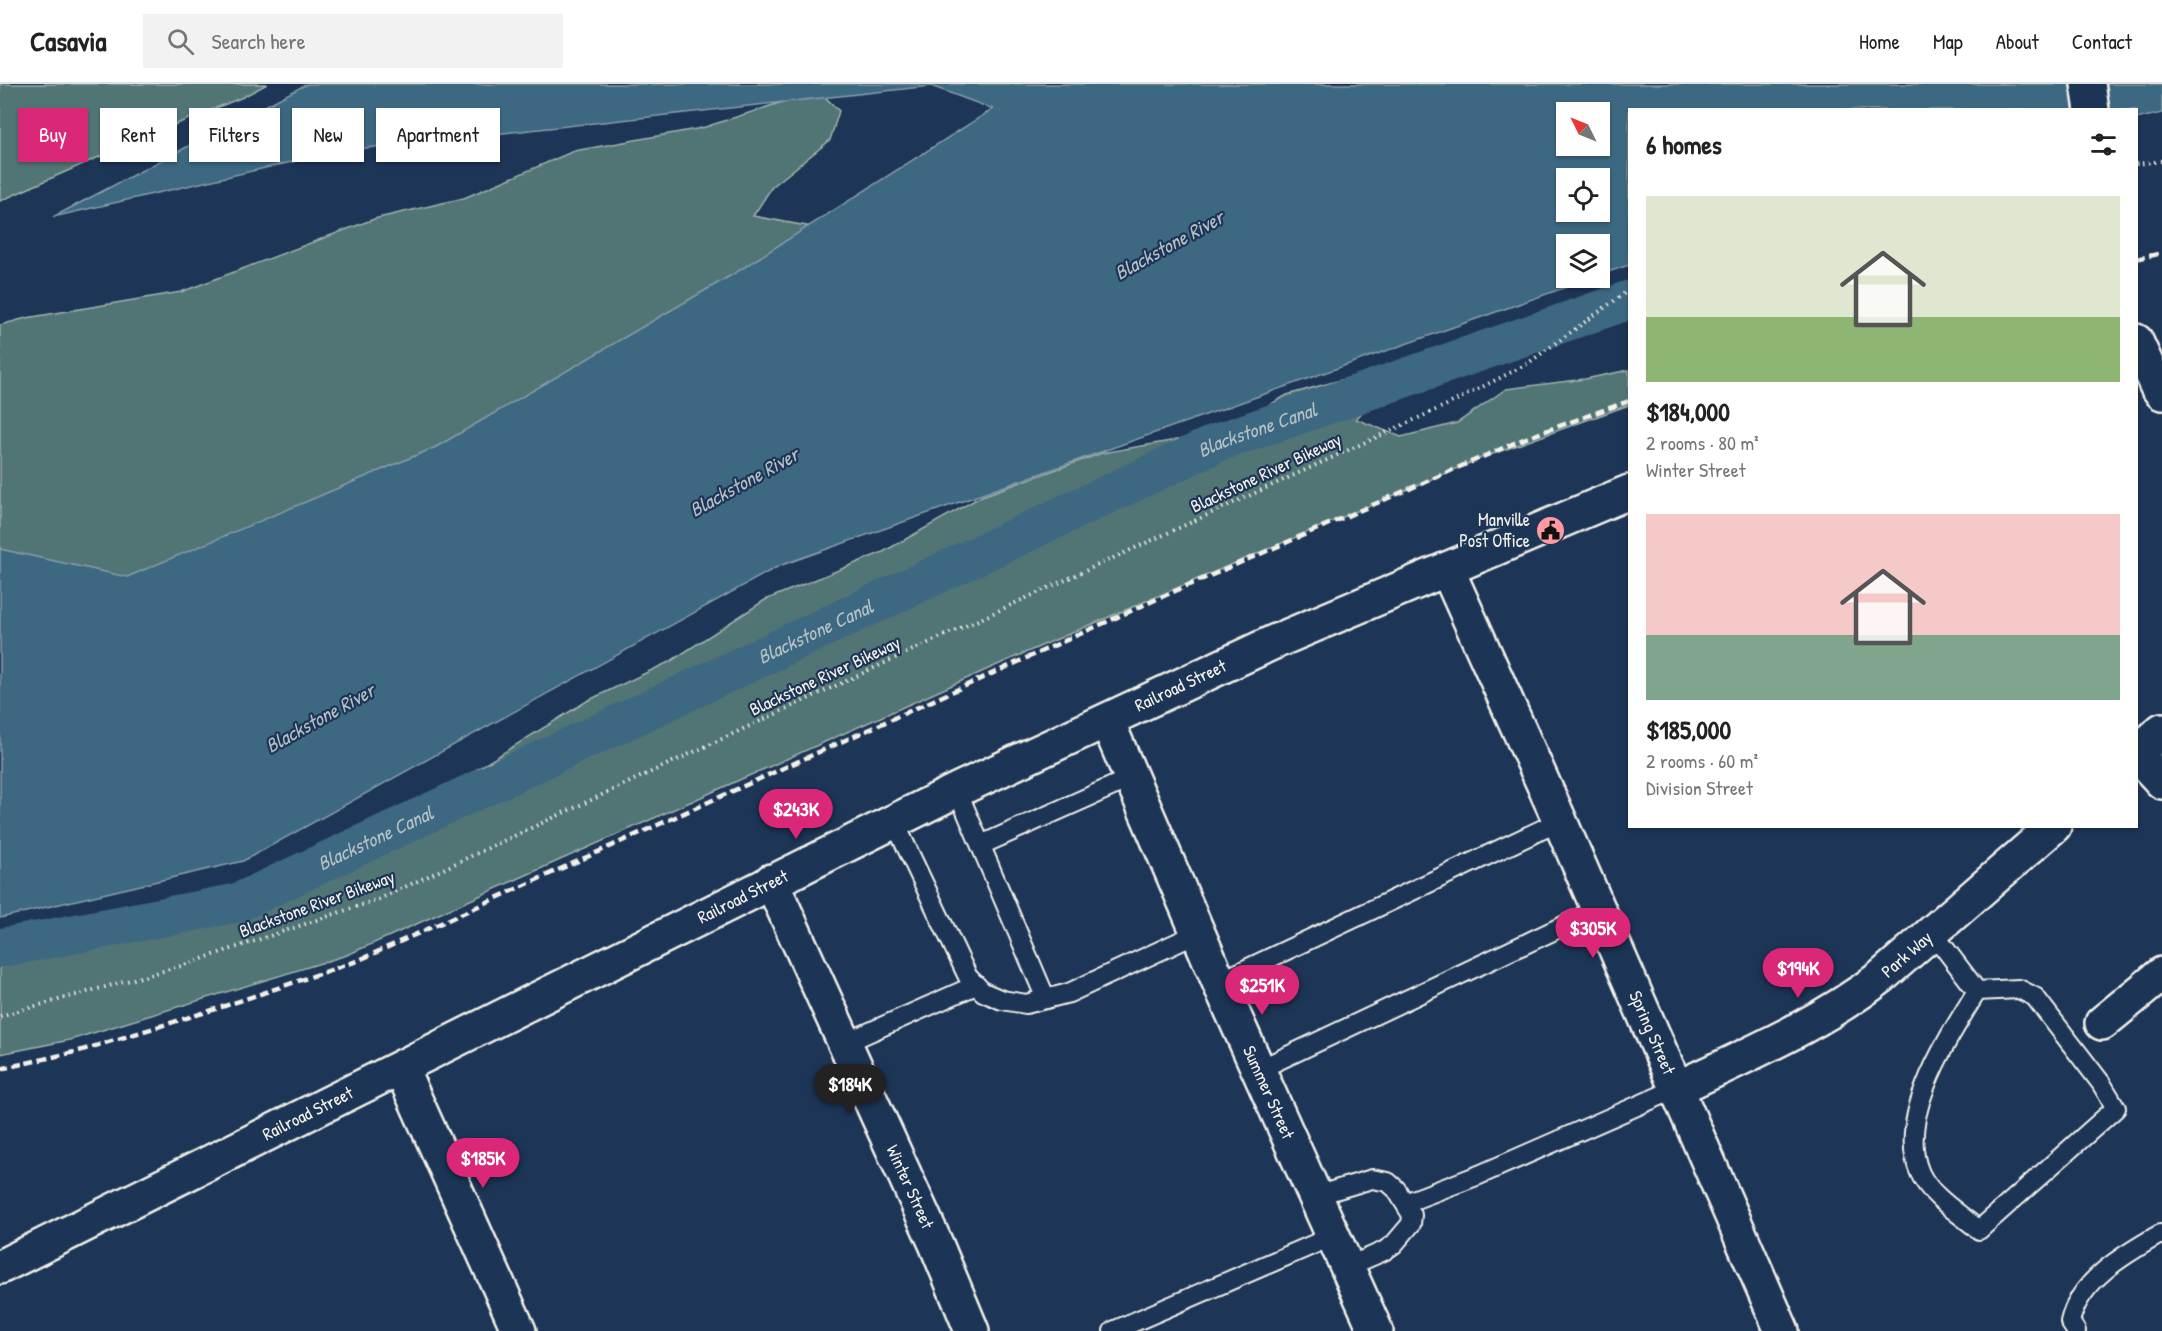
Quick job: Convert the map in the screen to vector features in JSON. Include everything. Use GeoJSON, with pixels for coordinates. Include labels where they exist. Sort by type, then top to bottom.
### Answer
{"type":"FeatureCollection","features":[{"type":"Feature","properties":{"kind":"street"},"geometry":{"type":"LineString","coordinates":[[2088,84],[2092,108]]}},
{"type":"Feature","properties":{"kind":"street"},"geometry":{"type":"LineString","coordinates":[[2138,341],[2162,337]]}},
{"type":"Feature","properties":{"kind":"street"},"geometry":{"type":"LineString","coordinates":[[2138,345],[2162,393]]}},
{"type":"Feature","properties":{"kind":"street","name":"Railroad Street"},"geometry":{"type":"LineString","coordinates":[[0,1267],[957,790],[1274,642],[1628,492]]}},
{"type":"Feature","properties":{"kind":"street","name":"Spring Street"},"geometry":{"type":"LineString","coordinates":[[1447,569],[1678,1088],[1782,1331]]}},
{"type":"Feature","properties":{"kind":"street","name":"Summer Street"},"geometry":{"type":"LineString","coordinates":[[1107,721],[1258,1070],[1376,1331]]}},
{"type":"Feature","properties":{"kind":"street"},"geometry":{"type":"LineString","coordinates":[[2138,752],[2162,730]]}},
{"type":"Feature","properties":{"kind":"street"},"geometry":{"type":"LineString","coordinates":[[2138,756],[2162,782]]}},
{"type":"Feature","properties":{"kind":"street","name":"Park Way"},"geometry":{"type":"LineString","coordinates":[[1678,1088],[1766,1046],[1854,998],[1933,933],[2052,828]]}},
{"type":"Feature","properties":{"kind":"street","name":"Winter Street"},"geometry":{"type":"LineString","coordinates":[[771,881],[936,1244],[972,1331]]}},
{"type":"Feature","properties":{"kind":"street"},"geometry":{"type":"LineString","coordinates":[[2102,1023],[2162,974]]}},
{"type":"Feature","properties":{"kind":"street"},"geometry":{"type":"LineString","coordinates":[[401,1068],[519,1331]]}},
{"type":"Feature","properties":{"kind":"lane"},"geometry":{"type":"LineString","coordinates":[[981,844],[1131,778]]}},
{"type":"Feature","properties":{"kind":"lane"},"geometry":{"type":"LineString","coordinates":[[957,790],[1046,999]]}},
{"type":"Feature","properties":{"kind":"lane"},"geometry":{"type":"LineString","coordinates":[[1220,982],[1560,820]]}},
{"type":"Feature","properties":{"kind":"lane"},"geometry":{"type":"LineString","coordinates":[[894,821],[968,977],[983,992],[1002,1000],[1026,1004],[1069,993],[1198,933]]}},
{"type":"Feature","properties":{"kind":"lane"},"geometry":{"type":"LineString","coordinates":[[1258,1070],[1599,909]]}},
{"type":"Feature","properties":{"kind":"lane"},"geometry":{"type":"LineString","coordinates":[[1933,933],[1977,991]]}},
{"type":"Feature","properties":{"kind":"lane"},"geometry":{"type":"LineString","coordinates":[[845,1043],[976,985]]}},
{"type":"Feature","properties":{"kind":"lane"},"geometry":{"type":"LineString","coordinates":[[2019,989],[2035,997],[2101,1083],[2116,1108],[1979,1230],[1936,1195],[1920,1173],[1915,1154],[1916,1123],[1922,1096],[1939,1055],[1977,991],[2019,989]]}},
{"type":"Feature","properties":{"kind":"lane"},"geometry":{"type":"LineString","coordinates":[[1405,1203],[1479,1175],[1678,1088]]}},
{"type":"Feature","properties":{"kind":"lane"},"geometry":{"type":"LineString","coordinates":[[1315,1196],[1372,1179],[1388,1182],[1396,1189],[1412,1215],[1411,1224],[1394,1244],[1384,1251],[1347,1267]]}},
{"type":"Feature","properties":{"kind":"lane"},"geometry":{"type":"LineString","coordinates":[[2076,1331],[2070,1322],[2074,1305],[2091,1282],[2134,1249],[2162,1235]]}},
{"type":"Feature","properties":{"kind":"lane"},"geometry":{"type":"LineString","coordinates":[[1113,1331],[1333,1236]]}},
{"type":"Feature","properties":{"kind":"path"},"geometry":{"type":"LineString","coordinates":[[2138,164],[2162,162]]}},
{"type":"Feature","properties":{"kind":"path","name":"Blackstone River Bikeway"},"geometry":{"type":"LineString","coordinates":[[0,1016],[181,966],[380,899],[891,660],[1451,403],[1527,364],[1628,291]]}},
{"type":"Feature","properties":{"kind":"green space"},"geometry":{"type":"Polygon","coordinates":[[[0,84],[267,84],[216,108],[189,108],[189,119],[177,124],[177,108],[100,108],[100,156],[88,162],[88,108],[18,108],[18,162],[88,162],[0,201],[0,84]]]}},
{"type":"Feature","properties":{"kind":"green space"},"geometry":{"type":"Polygon","coordinates":[[[822,94],[839,111],[830,140],[772,187],[753,216],[817,228],[742,280],[708,289],[597,401],[154,613],[0,571],[0,325],[26,318],[181,292],[374,219],[464,198],[574,151],[702,128],[795,98],[822,94]]]}},
{"type":"Feature","properties":{"kind":"green space"},"geometry":{"type":"Polygon","coordinates":[[[1402,363],[1407,372],[1407,384],[1372,402],[1356,419],[1401,437],[1457,423],[1506,389],[1585,379],[1628,370],[1628,405],[1479,459],[1013,658],[347,955],[70,1040],[0,1054],[0,960],[14,955],[168,930],[364,839],[587,701],[671,661],[765,600],[883,552],[982,496],[1102,453],[1222,432],[1287,395],[1402,363]]]}},
{"type":"Feature","properties":{"kind":"water","name":"Blackstone River"},"geometry":{"type":"Polygon","coordinates":[[[307,84],[2162,84],[2162,113],[2138,119],[2138,108],[1628,108],[1628,265],[1610,271],[1610,234],[1556,234],[1556,288],[1564,288],[779,566],[243,861],[0,918],[0,549],[127,577],[436,447],[735,273],[993,109],[931,86],[500,133],[500,108],[376,108],[376,147],[364,148],[364,108],[292,108],[292,162],[53,217],[158,162],[177,162],[177,152],[189,146],[189,162],[280,162],[280,108],[261,108],[307,84]]]}},
{"type":"Feature","properties":{"kind":"waterway","name":"Blackstone Canal"},"geometry":{"type":"LineString","coordinates":[[0,948],[237,903],[1217,443],[1628,300]]}},
{"type":"Feature","properties":{"kind":"railway"},"geometry":{"type":"LineString","coordinates":[[2138,259],[2162,253]]}},
{"type":"Feature","properties":{"kind":"railway"},"geometry":{"type":"LineString","coordinates":[[0,1069],[79,1051],[216,1009],[357,961],[1166,595],[1526,438],[1628,401]]}},
{"type":"Feature","properties":{"kind":"place","name":"Manville Post Office"},"geometry":{"type":"Point","coordinates":[1551,530]}}]}
